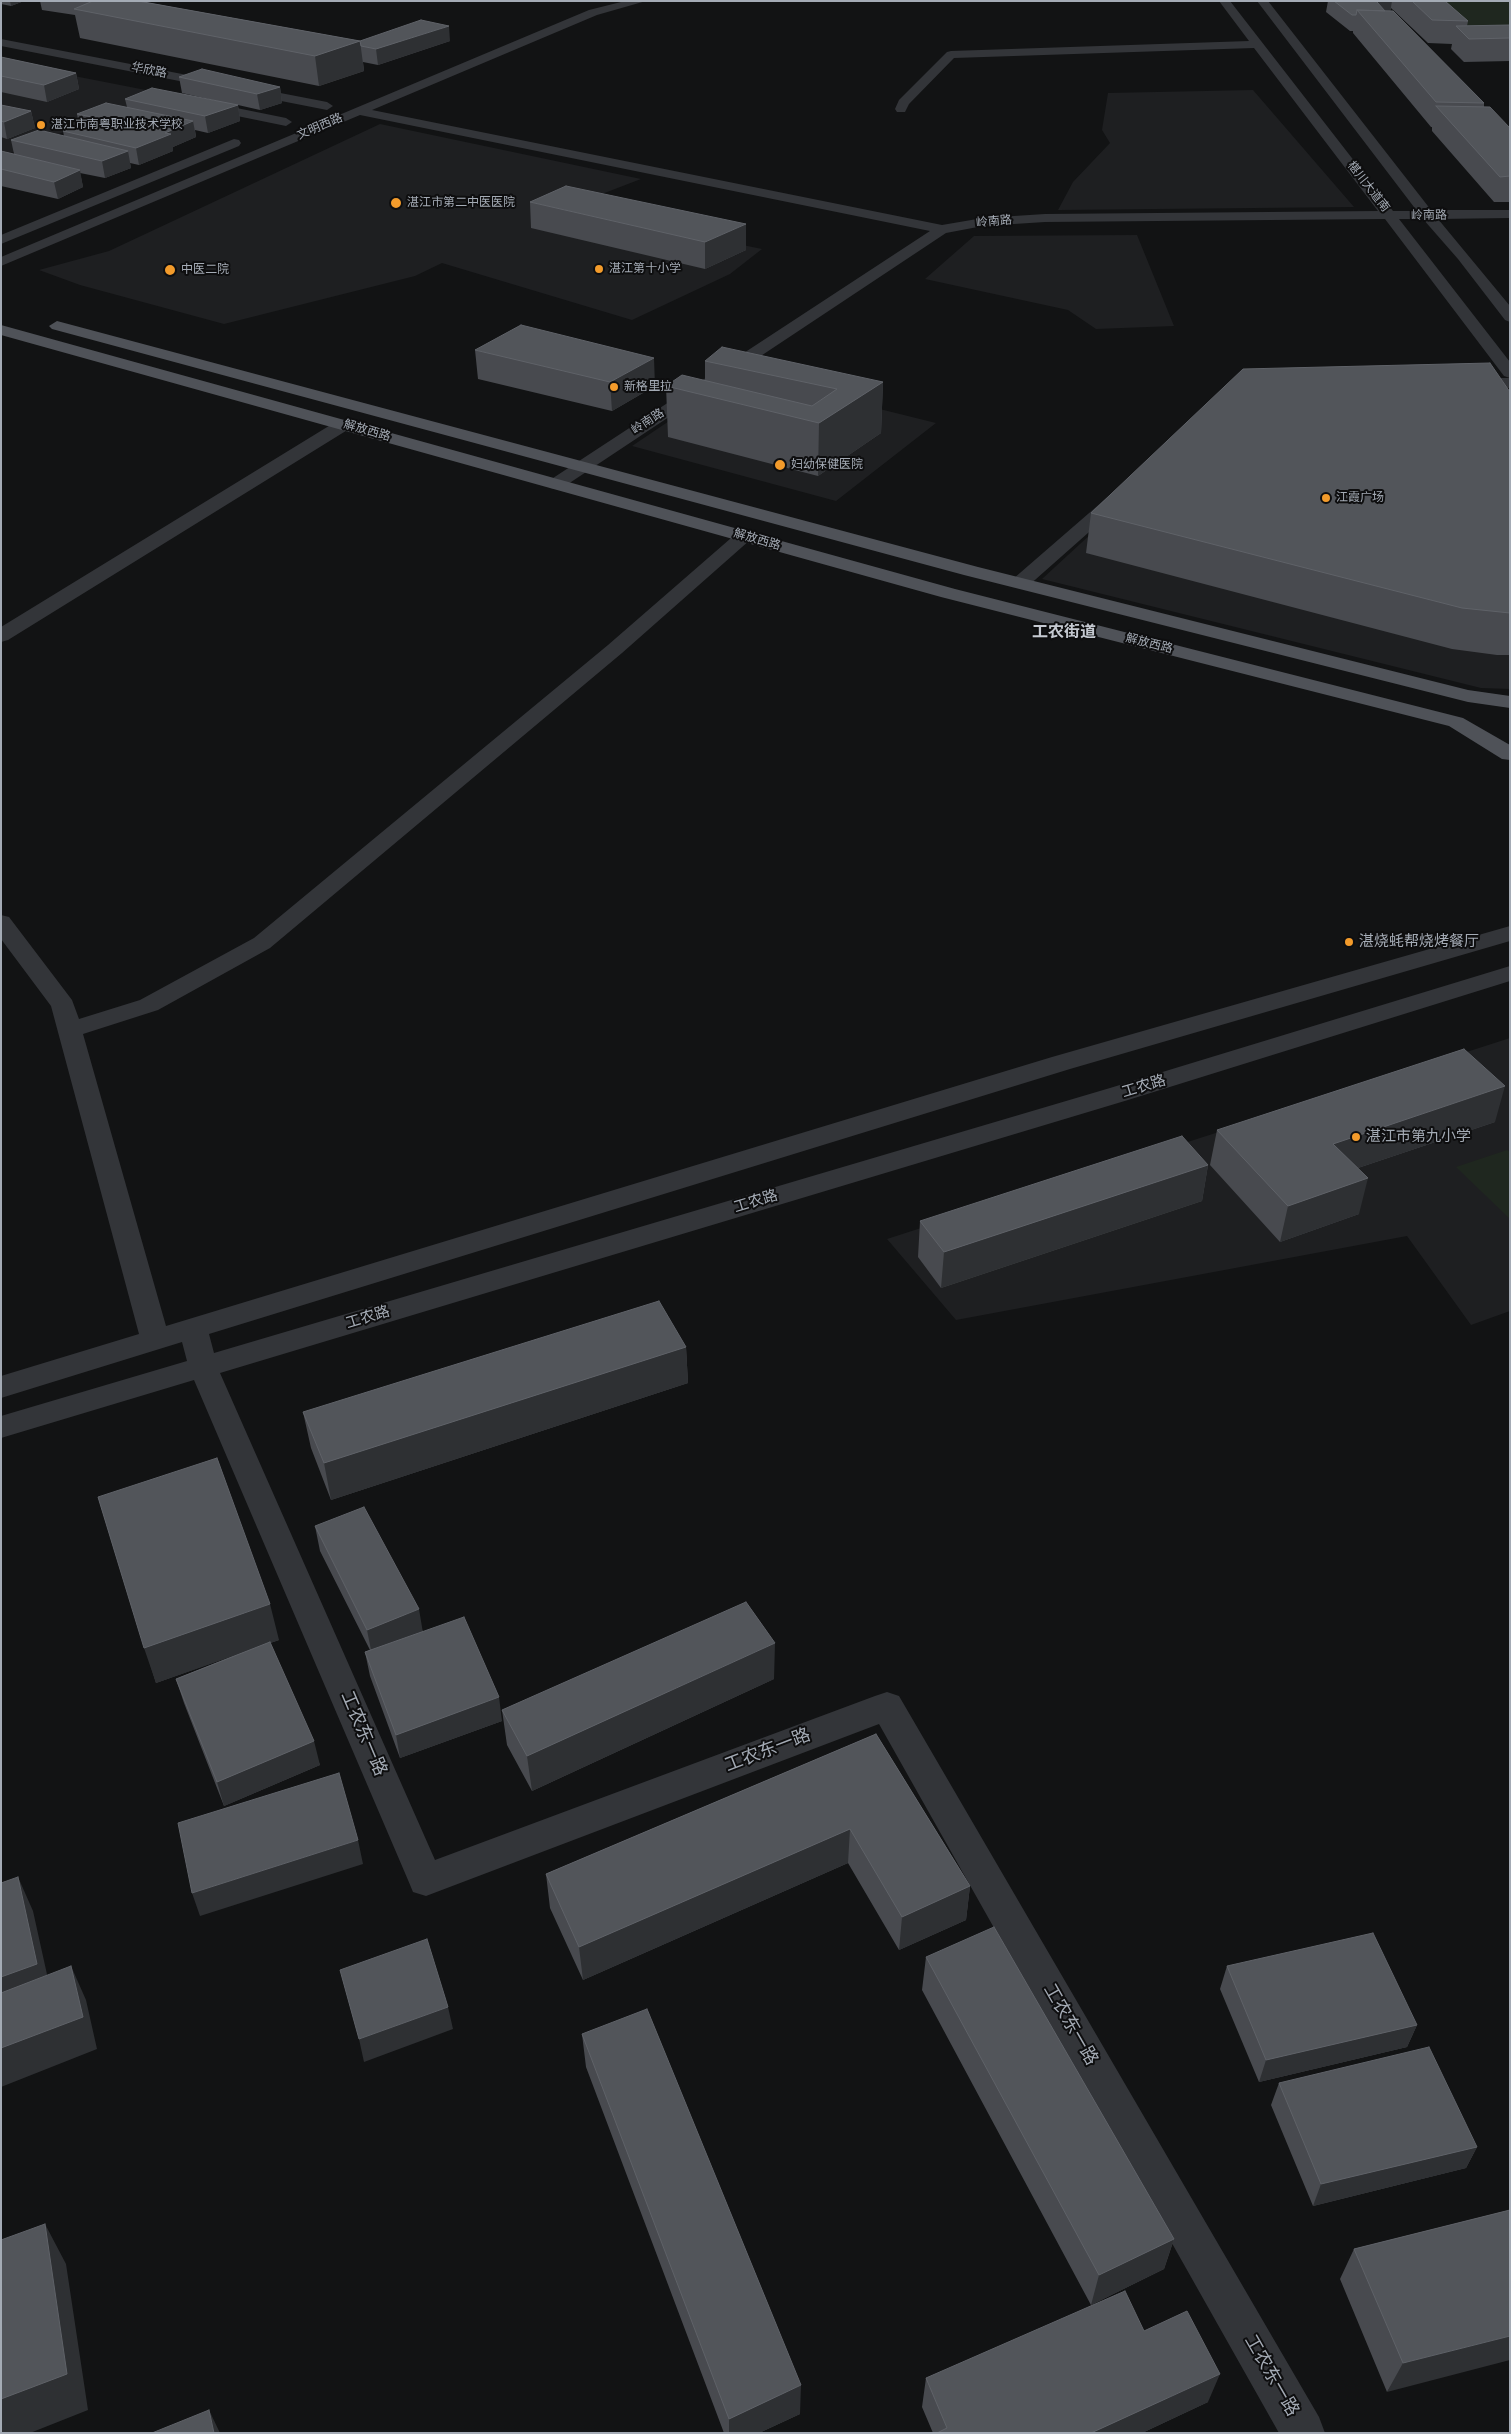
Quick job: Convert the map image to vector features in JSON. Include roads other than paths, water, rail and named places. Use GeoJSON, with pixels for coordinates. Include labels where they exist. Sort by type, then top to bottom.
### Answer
{"type":"FeatureCollection","features":[{"type":"Feature","properties":{"kind":"main road","name":"解放西路"},"geometry":{"type":"LineString","coordinates":[[40,321],[1020,583],[1468,696],[1510,702]]}},
{"type":"Feature","properties":{"kind":"main road","name":"解放西路"},"geometry":{"type":"LineString","coordinates":[[1,330],[958,595],[1456,722],[1510,754]]}},
{"type":"Feature","properties":{"kind":"street"},"geometry":{"type":"LineString","coordinates":[[577,5],[590,1]]}},
{"type":"Feature","properties":{"kind":"street","name":"文明西路"},"geometry":{"type":"LineString","coordinates":[[1,262],[593,12],[642,1]]}},
{"type":"Feature","properties":{"kind":"street","name":"椹川大道南"},"geometry":{"type":"LineString","coordinates":[[1224,1],[1510,373]]}},
{"type":"Feature","properties":{"kind":"street","name":"椹川大道南"},"geometry":{"type":"LineString","coordinates":[[1262,1],[1428,216],[1463,256],[1510,317]]}},
{"type":"Feature","properties":{"kind":"street","name":"华欣路"},"geometry":{"type":"LineString","coordinates":[[1,42],[331,104]]}},
{"type":"Feature","properties":{"kind":"street"},"geometry":{"type":"LineString","coordinates":[[901,109],[903,103],[951,55],[1257,44]]}},
{"type":"Feature","properties":{"kind":"street"},"geometry":{"type":"LineString","coordinates":[[193,103],[294,119]]}},
{"type":"Feature","properties":{"kind":"street","name":"文明西路"},"geometry":{"type":"LineString","coordinates":[[268,130],[331,104]]}},
{"type":"Feature","properties":{"kind":"street"},"geometry":{"type":"LineString","coordinates":[[360,111],[942,229]]}},
{"type":"Feature","properties":{"kind":"street"},"geometry":{"type":"LineString","coordinates":[[1,240],[250,137]]}},
{"type":"Feature","properties":{"kind":"street","name":"岭南路"},"geometry":{"type":"LineString","coordinates":[[556,484],[580,466],[942,229],[983,222],[1045,218],[1391,217],[1510,214]]}},
{"type":"Feature","properties":{"kind":"street"},"geometry":{"type":"LineString","coordinates":[[1450,384],[1510,383]]}},
{"type":"Feature","properties":{"kind":"street"},"geometry":{"type":"LineString","coordinates":[[1,636],[343,425]]}},
{"type":"Feature","properties":{"kind":"street"},"geometry":{"type":"LineString","coordinates":[[1020,583],[1131,486]]}},
{"type":"Feature","properties":{"kind":"street"},"geometry":{"type":"LineString","coordinates":[[70,1030],[149,1005],[262,942],[615,649],[744,536]]}},
{"type":"Feature","properties":{"kind":"street"},"geometry":{"type":"LineString","coordinates":[[1,922],[63,1005],[154,1340]]}},
{"type":"Feature","properties":{"kind":"street"},"geometry":{"type":"LineString","coordinates":[[1,1387],[1061,1063],[1510,933]]}},
{"type":"Feature","properties":{"kind":"street","name":"工农路"},"geometry":{"type":"LineString","coordinates":[[1,1427],[1119,1094],[1510,973]]}},
{"type":"Feature","properties":{"kind":"street","name":"工农东一路"},"geometry":{"type":"LineString","coordinates":[[193,1328],[203,1367],[426,1880],[887,1706],[1303,2433]]}},
{"type":"Feature","properties":{"kind":"place","name":"湛江市南粤职业技术学校"},"geometry":{"type":"Point","coordinates":[41,125]}},
{"type":"Feature","properties":{"kind":"place","name":"湛江市第二中医医院"},"geometry":{"type":"Point","coordinates":[396,203]}},
{"type":"Feature","properties":{"kind":"place","name":"湛江第十小学"},"geometry":{"type":"Point","coordinates":[599,269]}},
{"type":"Feature","properties":{"kind":"place","name":"中医二院"},"geometry":{"type":"Point","coordinates":[170,270]}},
{"type":"Feature","properties":{"kind":"place","name":"新格里拉"},"geometry":{"type":"Point","coordinates":[614,387]}},
{"type":"Feature","properties":{"kind":"place","name":"妇幼保健医院"},"geometry":{"type":"Point","coordinates":[780,465]}},
{"type":"Feature","properties":{"kind":"place","name":"江霞广场"},"geometry":{"type":"Point","coordinates":[1326,498]}},
{"type":"Feature","properties":{"kind":"place","name":"湛烧蚝帮烧烤餐厅"},"geometry":{"type":"Point","coordinates":[1349,942]}},
{"type":"Feature","properties":{"kind":"place","name":"湛江市第九小学"},"geometry":{"type":"Point","coordinates":[1356,1137]}},
{"type":"Feature","properties":{"kind":"district","name":"工农街道"},"geometry":{"type":"Point","coordinates":[1064,633]}}]}
